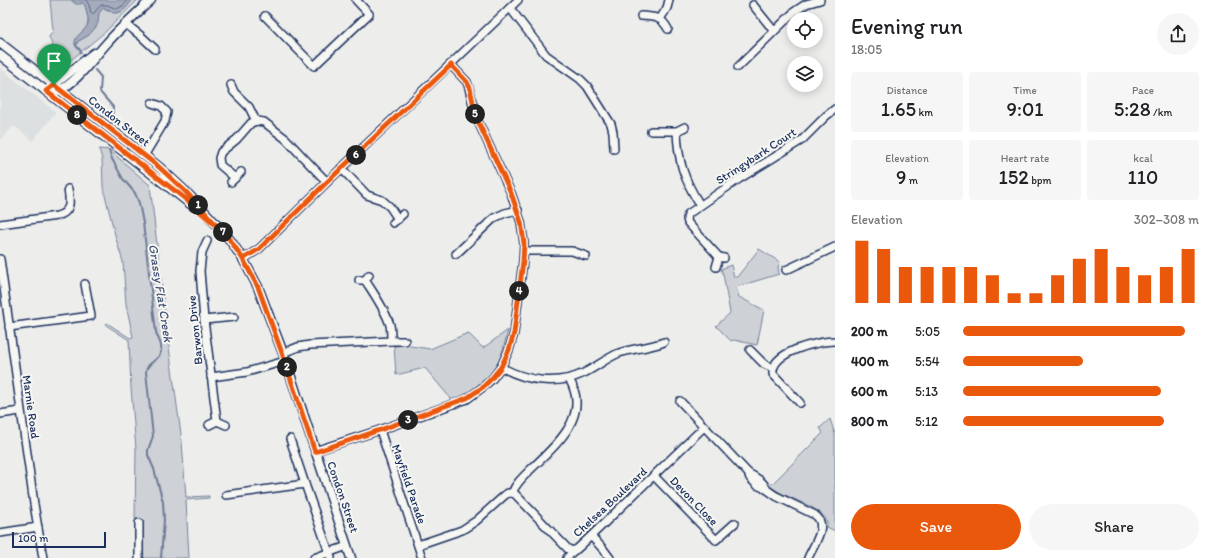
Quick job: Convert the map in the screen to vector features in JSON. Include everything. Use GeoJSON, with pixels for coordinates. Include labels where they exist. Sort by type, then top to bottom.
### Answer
{"type":"FeatureCollection","features":[{"type":"Feature","properties":{"kind":"main road"},"geometry":{"type":"LineString","coordinates":[[46,91],[106,43],[151,0]]}},
{"type":"Feature","properties":{"kind":"main road","name":"Condon Street"},"geometry":{"type":"LineString","coordinates":[[0,43],[159,167],[186,192],[230,240],[243,259],[258,287],[284,357],[351,558]]}},
{"type":"Feature","properties":{"kind":"main road"},"geometry":{"type":"LineString","coordinates":[[46,91],[54,92],[61,90],[92,61],[106,43]]}},
{"type":"Feature","properties":{"kind":"main road","name":"Condon Street"},"geometry":{"type":"LineString","coordinates":[[0,55],[217,226]]}},
{"type":"Feature","properties":{"kind":"street"},"geometry":{"type":"LineString","coordinates":[[265,16],[314,66],[369,14],[356,0]]}},
{"type":"Feature","properties":{"kind":"street"},"geometry":{"type":"LineString","coordinates":[[243,259],[259,249],[341,168],[518,0]]}},
{"type":"Feature","properties":{"kind":"street"},"geometry":{"type":"LineString","coordinates":[[660,19],[670,0]]}},
{"type":"Feature","properties":{"kind":"street"},"geometry":{"type":"LineString","coordinates":[[738,67],[794,12],[806,4],[820,0]]}},
{"type":"Feature","properties":{"kind":"street"},"geometry":{"type":"LineString","coordinates":[[753,5],[774,31]]}},
{"type":"Feature","properties":{"kind":"street"},"geometry":{"type":"LineString","coordinates":[[510,8],[546,55],[580,79],[587,86],[611,124],[614,149]]}},
{"type":"Feature","properties":{"kind":"street"},"geometry":{"type":"LineString","coordinates":[[641,16],[656,17],[664,22],[668,29]]}},
{"type":"Feature","properties":{"kind":"street"},"geometry":{"type":"LineString","coordinates":[[126,24],[155,50]]}},
{"type":"Feature","properties":{"kind":"street"},"geometry":{"type":"LineString","coordinates":[[315,452],[467,398],[483,387],[501,367],[512,342],[524,251],[523,233],[518,210],[476,117],[470,88],[467,82],[451,65]]}},
{"type":"Feature","properties":{"kind":"street"},"geometry":{"type":"LineString","coordinates":[[231,85],[234,92],[249,107],[256,121]]}},
{"type":"Feature","properties":{"kind":"street"},"geometry":{"type":"LineString","coordinates":[[144,156],[165,121],[167,112],[161,106],[152,103]]}},
{"type":"Feature","properties":{"kind":"street","name":"Stringybark Court"},"geometry":{"type":"LineString","coordinates":[[716,267],[721,257],[690,226],[687,218],[688,214],[766,161],[802,140],[835,108]]}},
{"type":"Feature","properties":{"kind":"street"},"geometry":{"type":"LineString","coordinates":[[241,172],[233,180],[220,165],[219,158],[222,152],[256,121],[264,122],[286,139],[327,182]]}},
{"type":"Feature","properties":{"kind":"street"},"geometry":{"type":"LineString","coordinates":[[651,132],[677,131],[685,127]]}},
{"type":"Feature","properties":{"kind":"street"},"geometry":{"type":"LineString","coordinates":[[677,131],[678,150],[683,172],[700,205]]}},
{"type":"Feature","properties":{"kind":"street"},"geometry":{"type":"LineString","coordinates":[[341,168],[367,195],[382,200],[390,207],[398,219]]}},
{"type":"Feature","properties":{"kind":"street"},"geometry":{"type":"LineString","coordinates":[[0,224],[57,216],[65,213],[69,203],[68,189]]}},
{"type":"Feature","properties":{"kind":"street"},"geometry":{"type":"LineString","coordinates":[[456,254],[494,218],[505,213],[518,210]]}},
{"type":"Feature","properties":{"kind":"street","name":"Barwon Drive"},"geometry":{"type":"LineString","coordinates":[[207,241],[200,261],[205,281],[204,320],[217,421]]}},
{"type":"Feature","properties":{"kind":"street"},"geometry":{"type":"LineString","coordinates":[[786,270],[835,247]]}},
{"type":"Feature","properties":{"kind":"street"},"geometry":{"type":"LineString","coordinates":[[524,251],[572,251],[586,256]]}},
{"type":"Feature","properties":{"kind":"street","name":"Marnie Road"},"geometry":{"type":"LineString","coordinates":[[0,259],[20,411],[44,558]]}},
{"type":"Feature","properties":{"kind":"street"},"geometry":{"type":"LineString","coordinates":[[364,278],[387,318],[390,327],[391,341]]}},
{"type":"Feature","properties":{"kind":"street"},"geometry":{"type":"LineString","coordinates":[[9,327],[91,316],[85,284]]}},
{"type":"Feature","properties":{"kind":"street"},"geometry":{"type":"LineString","coordinates":[[204,320],[235,317]]}},
{"type":"Feature","properties":{"kind":"street","name":"Barwon Drive"},"geometry":{"type":"LineString","coordinates":[[212,377],[247,372],[284,357],[298,347],[310,345],[405,341]]}},
{"type":"Feature","properties":{"kind":"street"},"geometry":{"type":"LineString","coordinates":[[800,403],[773,374],[774,364],[801,347],[812,343],[835,341]]}},
{"type":"Feature","properties":{"kind":"street"},"geometry":{"type":"LineString","coordinates":[[501,367],[521,376],[539,380],[569,379],[582,374],[617,354],[664,342]]}},
{"type":"Feature","properties":{"kind":"street"},"geometry":{"type":"LineString","coordinates":[[750,350],[764,364],[773,368]]}},
{"type":"Feature","properties":{"kind":"street"},"geometry":{"type":"LineString","coordinates":[[418,545],[462,530],[476,521],[505,495],[512,493],[517,483],[561,440],[567,431],[573,416],[576,401],[575,390],[569,379]]}},
{"type":"Feature","properties":{"kind":"street"},"geometry":{"type":"LineString","coordinates":[[680,401],[748,473],[754,483],[776,496],[815,515],[821,521],[821,529],[808,558]]}},
{"type":"Feature","properties":{"kind":"street"},"geometry":{"type":"LineString","coordinates":[[0,414],[20,411]]}},
{"type":"Feature","properties":{"kind":"street"},"geometry":{"type":"LineString","coordinates":[[209,425],[217,421],[226,425]]}},
{"type":"Feature","properties":{"kind":"street","name":"Chelsea Boulevard"},"geometry":{"type":"LineString","coordinates":[[512,493],[515,494],[568,549],[573,551],[591,536],[704,427]]}},
{"type":"Feature","properties":{"kind":"street","name":"Mayfield Parade"},"geometry":{"type":"LineString","coordinates":[[380,430],[422,558]]}},
{"type":"Feature","properties":{"kind":"street"},"geometry":{"type":"LineString","coordinates":[[290,439],[330,555]]}},
{"type":"Feature","properties":{"kind":"street","name":"Devon Close"},"geometry":{"type":"LineString","coordinates":[[654,476],[716,540],[736,523]]}},
{"type":"Feature","properties":{"kind":"street"},"geometry":{"type":"LineString","coordinates":[[226,495],[305,484]]}},
{"type":"Feature","properties":{"kind":"street"},"geometry":{"type":"LineString","coordinates":[[139,523],[139,558]]}},
{"type":"Feature","properties":{"kind":"street"},"geometry":{"type":"LineString","coordinates":[[0,533],[38,527]]}},
{"type":"Feature","properties":{"kind":"street"},"geometry":{"type":"LineString","coordinates":[[591,536],[610,558]]}},
{"type":"Feature","properties":{"kind":"street"},"geometry":{"type":"LineString","coordinates":[[314,558],[330,555],[347,546]]}},
{"type":"Feature","properties":{"kind":"street"},"geometry":{"type":"LineString","coordinates":[[567,558],[573,551]]}},
{"type":"Feature","properties":{"kind":"shaded area"},"geometry":{"type":"Polygon","coordinates":[[[50,0],[71,0],[76,4],[82,2],[84,5],[88,20],[87,25],[76,40],[75,45],[77,47],[77,42],[89,35],[99,13],[103,8],[118,13],[128,5],[131,0],[138,0],[104,33],[66,64],[57,56],[49,37],[53,31],[50,0]]]}},
{"type":"Feature","properties":{"kind":"shaded area"},"geometry":{"type":"Polygon","coordinates":[[[0,68],[56,112],[33,141],[14,126],[0,140],[0,68]]]}},
{"type":"Feature","properties":{"kind":"shaded area"},"geometry":{"type":"Polygon","coordinates":[[[99,149],[111,150],[150,185],[182,442],[186,497],[209,496],[209,498],[186,500],[189,558],[143,558],[143,520],[135,519],[136,449],[129,340],[106,325],[107,323],[130,338],[133,337],[126,304],[123,262],[103,187],[102,159],[99,149]]]}},
{"type":"Feature","properties":{"kind":"shaded area"},"geometry":{"type":"Polygon","coordinates":[[[759,249],[780,262],[778,267],[779,274],[736,287],[739,297],[764,310],[757,345],[734,340],[731,341],[716,326],[730,313],[721,269],[731,265],[734,277],[737,277],[759,249]]]}},
{"type":"Feature","properties":{"kind":"shaded area"},"geometry":{"type":"Polygon","coordinates":[[[508,330],[503,351],[494,370],[478,386],[466,394],[452,400],[425,368],[396,375],[394,346],[404,345],[430,349],[468,333],[483,348],[508,330]]]}},
{"type":"Feature","properties":{"kind":"shaded area"},"geometry":{"type":"Polygon","coordinates":[[[830,419],[835,434],[835,531],[827,527],[826,519],[815,509],[783,494],[770,486],[823,433],[820,428],[830,419]]]}},
{"type":"Feature","properties":{"kind":"water"},"geometry":{"type":"Polygon","coordinates":[[[71,0],[131,0],[126,8],[119,12],[113,13],[110,10],[103,8],[99,13],[96,27],[89,35],[77,42],[76,47],[75,40],[87,26],[88,20],[86,8],[83,3],[76,4],[71,0]]]}},
{"type":"Feature","properties":{"kind":"waterway","name":"Grassy Flat Creek"},"geometry":{"type":"LineString","coordinates":[[77,47],[81,53]]}},
{"type":"Feature","properties":{"kind":"waterway","name":"Grassy Flat Creek"},"geometry":{"type":"LineString","coordinates":[[95,70],[101,77],[100,92],[113,107],[112,123]]}},
{"type":"Feature","properties":{"kind":"waterway","name":"Grassy Flat Creek"},"geometry":{"type":"LineString","coordinates":[[109,150],[112,159],[123,179],[135,193],[139,203],[143,223],[156,332],[161,345],[160,355],[149,365],[146,372],[153,436],[148,450],[148,455],[154,469],[163,502],[164,520],[161,558]]}},
{"type":"Feature","properties":{"kind":"route"},"geometry":{"type":"LineString","coordinates":[[54,85],[46,91],[183,197],[217,226],[230,240],[243,259],[259,249],[327,182],[451,65],[467,82],[470,88],[474,112],[518,210],[523,233],[524,251],[514,333],[509,350],[501,367],[483,387],[455,404],[315,452],[258,287],[243,259],[230,240],[186,192],[159,167],[54,85]]}}]}
